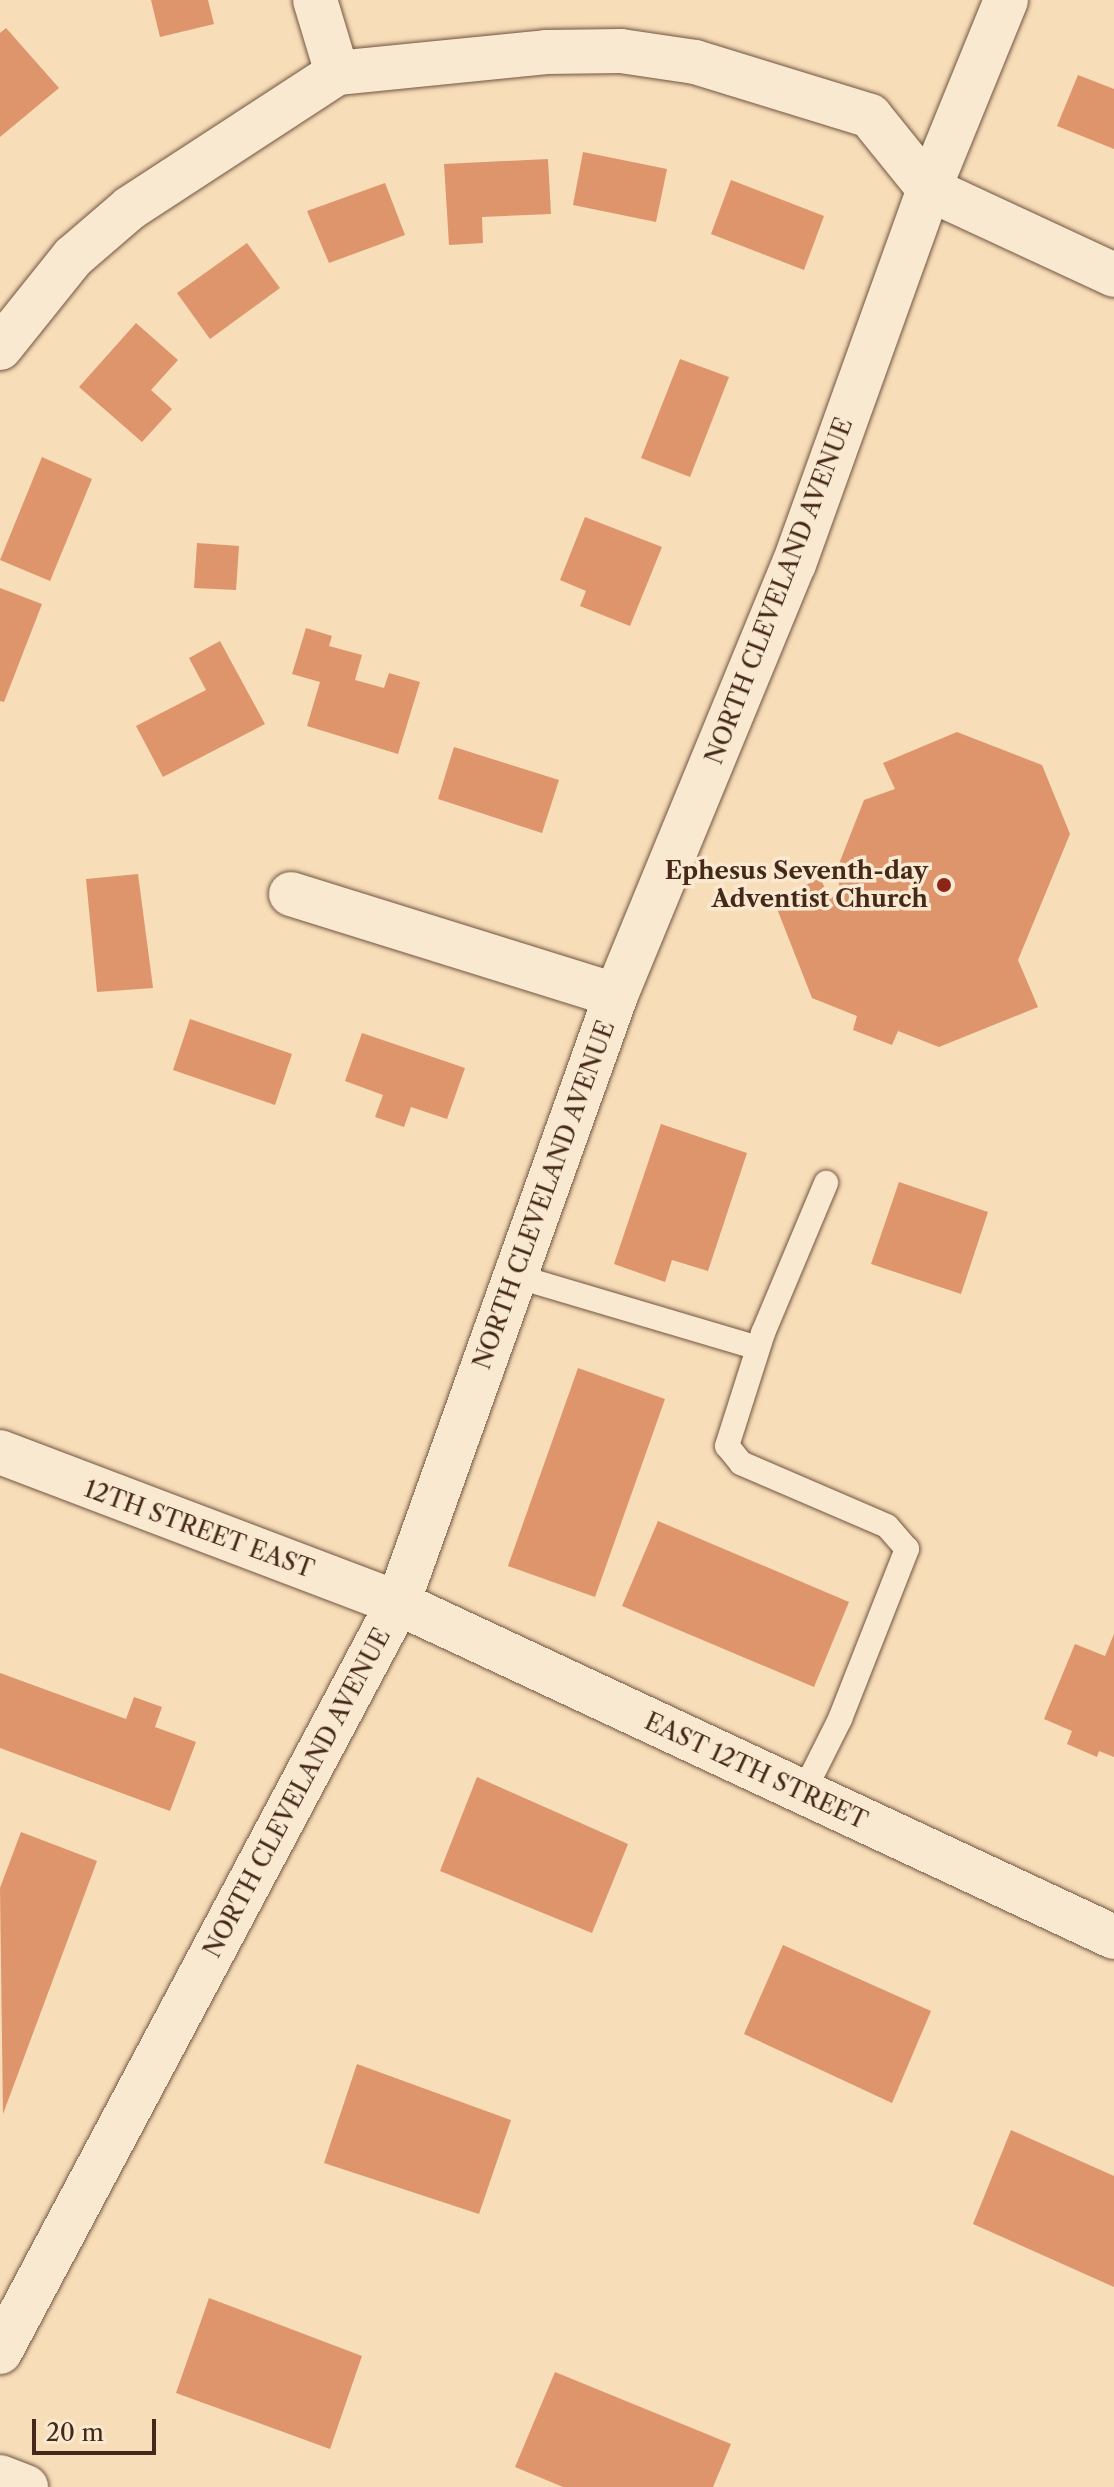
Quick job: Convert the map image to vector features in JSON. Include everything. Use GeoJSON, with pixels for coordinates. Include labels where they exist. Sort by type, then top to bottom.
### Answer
{"type":"FeatureCollection","features":[{"type":"Feature","properties":{"kind":"street"},"geometry":{"type":"LineString","coordinates":[[315,0],[337,73]]}},
{"type":"Feature","properties":{"kind":"street","name":"NORTH CLEVELAND AVENUE"},"geometry":{"type":"LineString","coordinates":[[0,2352],[398,1603],[616,995],[794,564],[929,189],[1006,0]]}},
{"type":"Feature","properties":{"kind":"street"},"geometry":{"type":"LineString","coordinates":[[0,348],[73,257],[130,208],[337,73],[546,52],[621,51],[695,62],[870,116],[929,189],[1114,275]]}},
{"type":"Feature","properties":{"kind":"street"},"geometry":{"type":"LineString","coordinates":[[291,894],[616,995]]}},
{"type":"Feature","properties":{"kind":"street","name":"12TH STREET EAST"},"geometry":{"type":"LineString","coordinates":[[0,1452],[398,1603]]}},
{"type":"Feature","properties":{"kind":"street","name":"EAST 12TH STREET"},"geometry":{"type":"LineString","coordinates":[[398,1603],[1114,1937]]}},
{"type":"Feature","properties":{"kind":"street"},"geometry":{"type":"LineString","coordinates":[[0,2477],[26,2487]]}},
{"type":"Feature","properties":{"kind":"lane"},"geometry":{"type":"LineString","coordinates":[[803,1793],[840,1719],[907,1549],[887,1526],[741,1463],[727,1446],[758,1348],[826,1183]]}},
{"type":"Feature","properties":{"kind":"lane"},"geometry":{"type":"LineString","coordinates":[[515,1276],[758,1348]]}},
{"type":"Feature","properties":{"kind":"building"},"geometry":{"type":"Polygon","coordinates":[[[151,0],[208,0],[214,24],[160,37],[151,0]]]}},
{"type":"Feature","properties":{"kind":"building"},"geometry":{"type":"Polygon","coordinates":[[[6,28],[59,88],[0,137],[0,33],[6,28]]]}},
{"type":"Feature","properties":{"kind":"building"},"geometry":{"type":"Polygon","coordinates":[[[1078,75],[1114,89],[1114,149],[1057,126],[1078,75]]]}},
{"type":"Feature","properties":{"kind":"building"},"geometry":{"type":"Polygon","coordinates":[[[583,152],[667,169],[656,222],[573,205],[583,152]]]}},
{"type":"Feature","properties":{"kind":"building"},"geometry":{"type":"Polygon","coordinates":[[[548,159],[551,214],[482,217],[483,243],[449,245],[444,164],[548,159]]]}},
{"type":"Feature","properties":{"kind":"building"},"geometry":{"type":"Polygon","coordinates":[[[731,180],[824,216],[804,270],[711,234],[731,180]]]}},
{"type":"Feature","properties":{"kind":"building"},"geometry":{"type":"Polygon","coordinates":[[[385,183],[405,235],[329,263],[307,211],[385,183]]]}},
{"type":"Feature","properties":{"kind":"building"},"geometry":{"type":"Polygon","coordinates":[[[247,243],[280,288],[210,339],[177,293],[247,243]]]}},
{"type":"Feature","properties":{"kind":"building"},"geometry":{"type":"Polygon","coordinates":[[[136,323],[178,360],[151,390],[172,409],[142,442],[79,387],[136,323]]]}},
{"type":"Feature","properties":{"kind":"building"},"geometry":{"type":"Polygon","coordinates":[[[680,359],[729,377],[690,477],[641,458],[680,359]]]}},
{"type":"Feature","properties":{"kind":"building"},"geometry":{"type":"Polygon","coordinates":[[[42,457],[92,479],[50,581],[0,560],[42,457]]]}},
{"type":"Feature","properties":{"kind":"building"},"geometry":{"type":"Polygon","coordinates":[[[585,517],[662,547],[630,626],[580,606],[586,591],[560,580],[585,517]]]}},
{"type":"Feature","properties":{"kind":"building"},"geometry":{"type":"Polygon","coordinates":[[[197,543],[239,546],[236,590],[194,588],[197,543]]]}},
{"type":"Feature","properties":{"kind":"building"},"geometry":{"type":"Polygon","coordinates":[[[0,588],[42,604],[4,702],[0,701],[0,588]]]}},
{"type":"Feature","properties":{"kind":"building"},"geometry":{"type":"Polygon","coordinates":[[[306,628],[332,636],[329,646],[362,655],[355,680],[384,688],[389,673],[420,682],[398,754],[307,726],[320,682],[292,674],[306,628]]]}},
{"type":"Feature","properties":{"kind":"building"},"geometry":{"type":"Polygon","coordinates":[[[220,641],[265,724],[163,777],[136,726],[206,690],[189,658],[220,641]]]}},
{"type":"Feature","properties":{"kind":"building","name":"Ephesus Seventh-day Adventist Church"},"geometry":{"type":"Polygon","coordinates":[[[957,732],[1042,765],[1070,834],[1018,960],[1038,1007],[939,1047],[898,1031],[892,1045],[853,1030],[857,1016],[812,998],[774,901],[820,878],[830,898],[842,892],[835,874],[864,800],[895,789],[883,763],[957,732]]]}},
{"type":"Feature","properties":{"kind":"building"},"geometry":{"type":"Polygon","coordinates":[[[454,747],[559,780],[542,833],[438,799],[454,747]]]}},
{"type":"Feature","properties":{"kind":"building"},"geometry":{"type":"Polygon","coordinates":[[[138,874],[153,988],[97,992],[86,879],[138,874]]]}},
{"type":"Feature","properties":{"kind":"building"},"geometry":{"type":"Polygon","coordinates":[[[190,1019],[292,1054],[275,1105],[173,1070],[190,1019]]]}},
{"type":"Feature","properties":{"kind":"building"},"geometry":{"type":"Polygon","coordinates":[[[362,1033],[465,1068],[447,1119],[411,1107],[404,1127],[375,1117],[383,1095],[345,1081],[362,1033]]]}},
{"type":"Feature","properties":{"kind":"building"},"geometry":{"type":"Polygon","coordinates":[[[661,1124],[747,1153],[708,1271],[672,1260],[665,1282],[614,1264],[661,1124]]]}},
{"type":"Feature","properties":{"kind":"building"},"geometry":{"type":"Polygon","coordinates":[[[899,1182],[988,1212],[961,1294],[871,1264],[899,1182]]]}},
{"type":"Feature","properties":{"kind":"building"},"geometry":{"type":"Polygon","coordinates":[[[578,1368],[665,1399],[595,1597],[508,1566],[578,1368]]]}},
{"type":"Feature","properties":{"kind":"building"},"geometry":{"type":"Polygon","coordinates":[[[658,1521],[849,1602],[814,1687],[622,1606],[658,1521]]]}},
{"type":"Feature","properties":{"kind":"building"},"geometry":{"type":"Polygon","coordinates":[[[1114,1634],[1114,1757],[1099,1751],[1097,1757],[1067,1744],[1072,1731],[1044,1719],[1075,1644],[1105,1656],[1114,1634]]]}},
{"type":"Feature","properties":{"kind":"building"},"geometry":{"type":"Polygon","coordinates":[[[0,1673],[126,1719],[134,1697],[162,1707],[155,1727],[196,1742],[170,1811],[0,1748],[0,1673]]]}},
{"type":"Feature","properties":{"kind":"building"},"geometry":{"type":"Polygon","coordinates":[[[477,1777],[628,1844],[592,1933],[440,1871],[477,1777]]]}},
{"type":"Feature","properties":{"kind":"building"},"geometry":{"type":"Polygon","coordinates":[[[21,1832],[97,1861],[3,2114],[0,1888],[21,1832]]]}},
{"type":"Feature","properties":{"kind":"building"},"geometry":{"type":"Polygon","coordinates":[[[783,1945],[931,2011],[892,2103],[744,2034],[783,1945]]]}},
{"type":"Feature","properties":{"kind":"building"},"geometry":{"type":"Polygon","coordinates":[[[357,2064],[511,2120],[479,2214],[324,2163],[357,2064]]]}},
{"type":"Feature","properties":{"kind":"building"},"geometry":{"type":"Polygon","coordinates":[[[1011,2130],[1114,2176],[1114,2287],[973,2224],[1011,2130]]]}},
{"type":"Feature","properties":{"kind":"building"},"geometry":{"type":"Polygon","coordinates":[[[209,2298],[362,2356],[330,2449],[176,2393],[209,2298]]]}},
{"type":"Feature","properties":{"kind":"building"},"geometry":{"type":"Polygon","coordinates":[[[555,2372],[731,2444],[713,2487],[563,2487],[515,2467],[555,2372]]]}},
{"type":"Feature","properties":{"kind":"place","name":"Ephesus Seventh-day Adventist Church"},"geometry":{"type":"Point","coordinates":[944,885]}}]}
